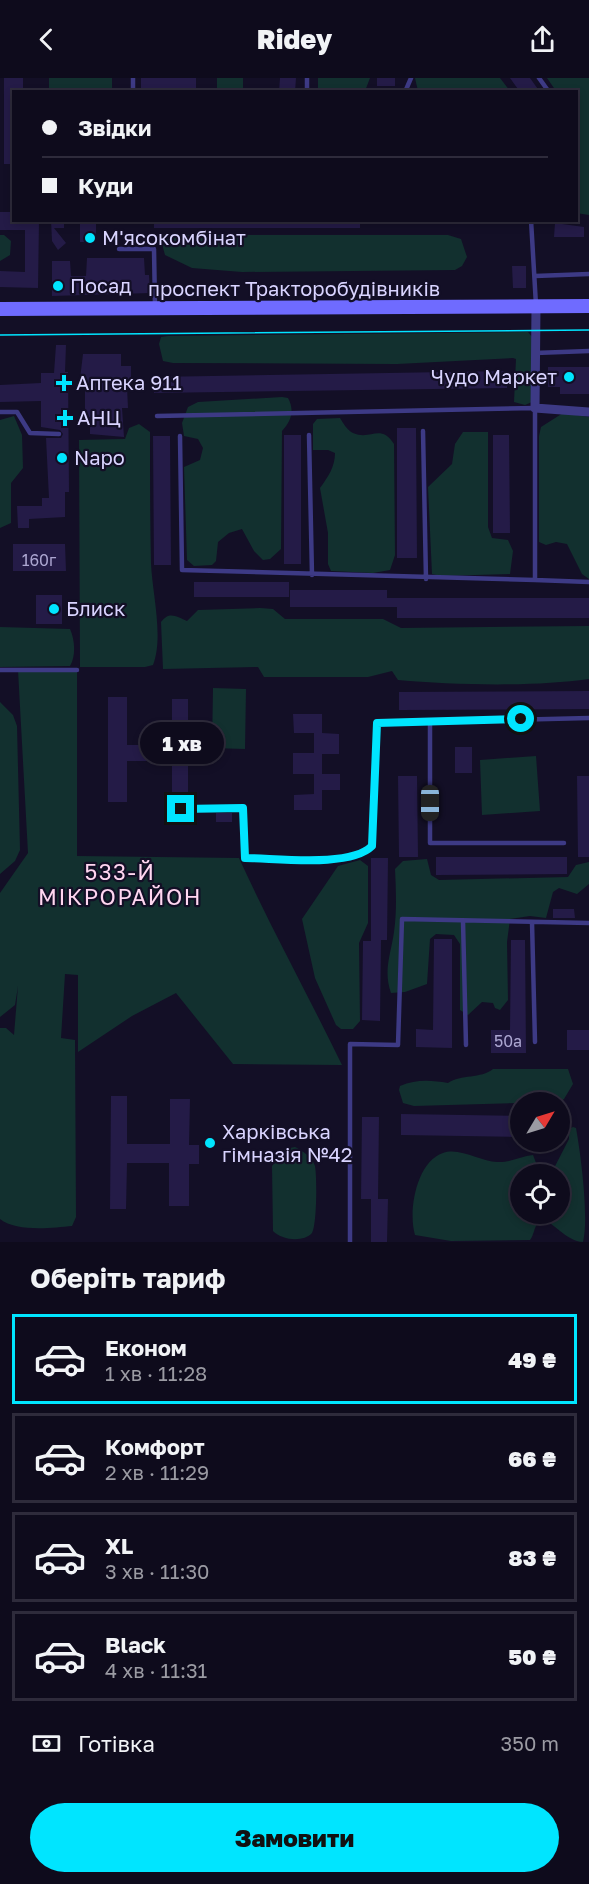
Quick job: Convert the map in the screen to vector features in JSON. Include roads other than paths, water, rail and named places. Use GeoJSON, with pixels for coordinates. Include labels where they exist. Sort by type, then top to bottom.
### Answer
{"type":"FeatureCollection","features":[{"type":"Feature","properties":{"kind":"street","name":"проспект Тракторобудівників"},"geometry":{"type":"LineString","coordinates":[[0,309],[589,306]]}},
{"type":"Feature","properties":{"kind":"street"},"geometry":{"type":"LineString","coordinates":[[536,307],[535,408],[589,412]]}},
{"type":"Feature","properties":{"kind":"lane"},"geometry":{"type":"LineString","coordinates":[[531,222],[536,307]]}},
{"type":"Feature","properties":{"kind":"lane"},"geometry":{"type":"LineString","coordinates":[[119,249],[154,249],[156,309]]}},
{"type":"Feature","properties":{"kind":"lane"},"geometry":{"type":"LineString","coordinates":[[535,276],[589,274]]}},
{"type":"Feature","properties":{"kind":"lane"},"geometry":{"type":"LineString","coordinates":[[535,353],[589,351]]}},
{"type":"Feature","properties":{"kind":"lane"},"geometry":{"type":"LineString","coordinates":[[157,416],[535,408],[535,580]]}},
{"type":"Feature","properties":{"kind":"lane"},"geometry":{"type":"LineString","coordinates":[[0,412],[18,412],[30,433],[58,434]]}},
{"type":"Feature","properties":{"kind":"lane"},"geometry":{"type":"LineString","coordinates":[[423,431],[426,579]]}},
{"type":"Feature","properties":{"kind":"lane"},"geometry":{"type":"LineString","coordinates":[[309,435],[312,575]]}},
{"type":"Feature","properties":{"kind":"lane"},"geometry":{"type":"LineString","coordinates":[[180,436],[182,570],[426,579],[589,582]]}},
{"type":"Feature","properties":{"kind":"lane"},"geometry":{"type":"LineString","coordinates":[[0,670],[77,670]]}},
{"type":"Feature","properties":{"kind":"lane"},"geometry":{"type":"LineString","coordinates":[[181,809],[243,808],[245,858],[344,858],[366,852],[372,846],[377,723],[589,718]]}},
{"type":"Feature","properties":{"kind":"lane"},"geometry":{"type":"LineString","coordinates":[[430,721],[430,843],[564,843]]}},
{"type":"Feature","properties":{"kind":"lane"},"geometry":{"type":"LineString","coordinates":[[350,1242],[350,1044],[398,1045],[402,919],[589,923]]}},
{"type":"Feature","properties":{"kind":"lane"},"geometry":{"type":"LineString","coordinates":[[463,921],[466,1045]]}},
{"type":"Feature","properties":{"kind":"lane"},"geometry":{"type":"LineString","coordinates":[[532,922],[535,1042]]}},
{"type":"Feature","properties":{"kind":"tram line"},"geometry":{"type":"LineString","coordinates":[[0,335],[589,330]]}},
{"type":"Feature","properties":{"kind":"place","name":"М'ясокомбінат"},"geometry":{"type":"Point","coordinates":[90,238]}},
{"type":"Feature","properties":{"kind":"place","name":"Посад"},"geometry":{"type":"Point","coordinates":[58,286]}},
{"type":"Feature","properties":{"kind":"place","name":"Чудо Маркет"},"geometry":{"type":"Point","coordinates":[569,377]}},
{"type":"Feature","properties":{"kind":"place","name":"Аптека 911"},"geometry":{"type":"Point","coordinates":[64,383]}},
{"type":"Feature","properties":{"kind":"place","name":"АНЦ"},"geometry":{"type":"Point","coordinates":[65,418]}},
{"type":"Feature","properties":{"kind":"place","name":"Napo"},"geometry":{"type":"Point","coordinates":[62,458]}},
{"type":"Feature","properties":{"kind":"place","name":"Блиск"},"geometry":{"type":"Point","coordinates":[54,609]}},
{"type":"Feature","properties":{"kind":"place","name":"Харківська гімназія №42"},"geometry":{"type":"Point","coordinates":[210,1143]}},
{"type":"Feature","properties":{"kind":"district","name":"533-Й МІКРОРАЙОН"},"geometry":{"type":"Point","coordinates":[120,884]}}]}
